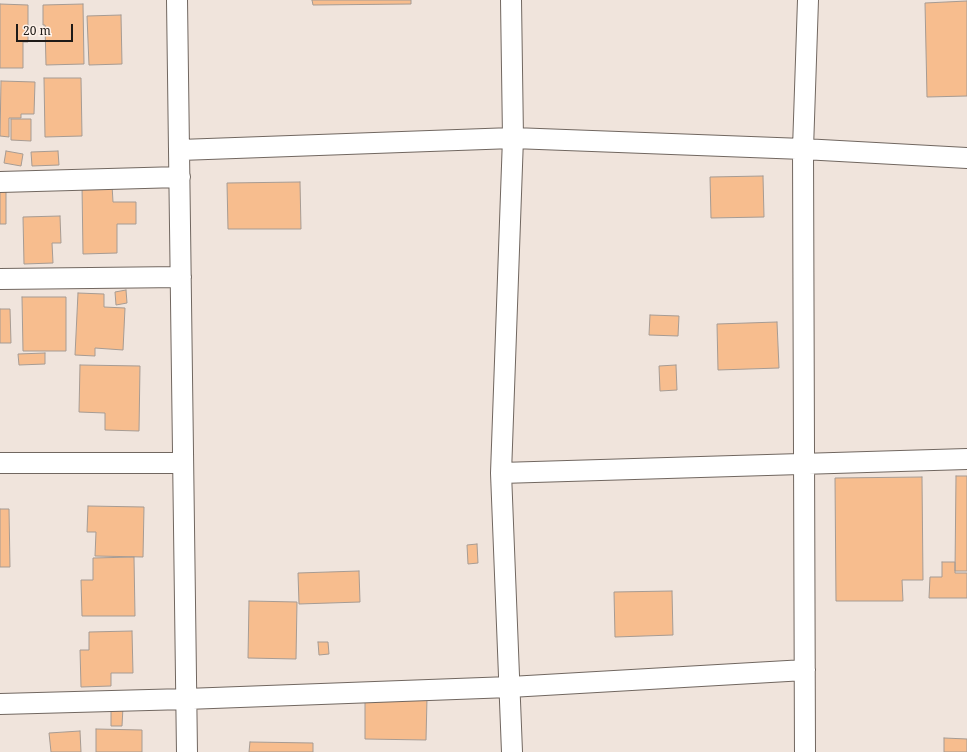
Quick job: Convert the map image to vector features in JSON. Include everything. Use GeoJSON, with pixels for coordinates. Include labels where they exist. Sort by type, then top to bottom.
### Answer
{"type":"FeatureCollection","features":[{"type":"Feature","properties":{"kind":"street"},"geometry":{"type":"LineString","coordinates":[[178,0],[187,752]]}},
{"type":"Feature","properties":{"kind":"street"},"geometry":{"type":"LineString","coordinates":[[511,0],[513,138],[501,473],[512,752]]}},
{"type":"Feature","properties":{"kind":"street"},"geometry":{"type":"LineString","coordinates":[[805,752],[803,149],[808,0]]}},
{"type":"Feature","properties":{"kind":"street"},"geometry":{"type":"LineString","coordinates":[[180,150],[513,138],[803,149],[967,158]]}},
{"type":"Feature","properties":{"kind":"street"},"geometry":{"type":"LineString","coordinates":[[0,182],[180,177]]}},
{"type":"Feature","properties":{"kind":"street"},"geometry":{"type":"LineString","coordinates":[[0,279],[181,277]]}},
{"type":"Feature","properties":{"kind":"street"},"geometry":{"type":"LineString","coordinates":[[501,473],[967,459]]}},
{"type":"Feature","properties":{"kind":"street"},"geometry":{"type":"LineString","coordinates":[[0,463],[183,463]]}},
{"type":"Feature","properties":{"kind":"street"},"geometry":{"type":"LineString","coordinates":[[0,704],[510,687],[805,670]]}},
{"type":"Feature","properties":{"kind":"building"},"geometry":{"type":"Polygon","coordinates":[[[312,0],[411,0],[411,4],[313,5],[312,0]]]}},
{"type":"Feature","properties":{"kind":"building"},"geometry":{"type":"Polygon","coordinates":[[[967,1],[967,96],[927,97],[925,3],[967,1]]]}},
{"type":"Feature","properties":{"kind":"building"},"geometry":{"type":"Polygon","coordinates":[[[0,4],[28,5],[28,42],[23,42],[23,68],[0,68],[0,4]]]}},
{"type":"Feature","properties":{"kind":"building"},"geometry":{"type":"Polygon","coordinates":[[[83,4],[84,64],[46,65],[43,5],[83,4]]]}},
{"type":"Feature","properties":{"kind":"building"},"geometry":{"type":"Polygon","coordinates":[[[121,15],[122,64],[89,65],[87,16],[121,15]]]}},
{"type":"Feature","properties":{"kind":"building"},"geometry":{"type":"Polygon","coordinates":[[[44,78],[81,78],[82,136],[45,137],[44,78]]]}},
{"type":"Feature","properties":{"kind":"building"},"geometry":{"type":"Polygon","coordinates":[[[1,81],[35,82],[34,114],[21,114],[21,118],[9,118],[9,137],[0,136],[1,81]]]}},
{"type":"Feature","properties":{"kind":"building"},"geometry":{"type":"Polygon","coordinates":[[[11,119],[31,119],[31,141],[11,140],[11,119]]]}},
{"type":"Feature","properties":{"kind":"building"},"geometry":{"type":"Polygon","coordinates":[[[6,151],[23,154],[21,166],[4,163],[6,151]]]}},
{"type":"Feature","properties":{"kind":"building"},"geometry":{"type":"Polygon","coordinates":[[[58,151],[59,165],[32,166],[31,152],[58,151]]]}},
{"type":"Feature","properties":{"kind":"building"},"geometry":{"type":"Polygon","coordinates":[[[763,176],[764,217],[711,218],[710,177],[763,176]]]}},
{"type":"Feature","properties":{"kind":"building"},"geometry":{"type":"Polygon","coordinates":[[[300,182],[301,229],[228,229],[227,183],[300,182]]]}},
{"type":"Feature","properties":{"kind":"building"},"geometry":{"type":"Polygon","coordinates":[[[82,185],[112,185],[113,202],[136,202],[136,224],[117,224],[117,253],[83,254],[82,185]]]}},
{"type":"Feature","properties":{"kind":"building"},"geometry":{"type":"Polygon","coordinates":[[[0,188],[6,188],[6,224],[0,224],[0,188]]]}},
{"type":"Feature","properties":{"kind":"building"},"geometry":{"type":"Polygon","coordinates":[[[60,216],[61,243],[52,243],[53,263],[24,264],[23,217],[60,216]]]}},
{"type":"Feature","properties":{"kind":"building"},"geometry":{"type":"Polygon","coordinates":[[[126,290],[127,303],[116,305],[115,292],[126,290]]]}},
{"type":"Feature","properties":{"kind":"building"},"geometry":{"type":"Polygon","coordinates":[[[78,293],[104,294],[104,307],[125,308],[123,350],[95,348],[95,356],[75,355],[78,293]]]}},
{"type":"Feature","properties":{"kind":"building"},"geometry":{"type":"Polygon","coordinates":[[[22,297],[66,297],[66,351],[23,351],[22,297]]]}},
{"type":"Feature","properties":{"kind":"building"},"geometry":{"type":"Polygon","coordinates":[[[0,309],[10,309],[11,343],[0,343],[0,309]]]}},
{"type":"Feature","properties":{"kind":"building"},"geometry":{"type":"Polygon","coordinates":[[[650,315],[679,316],[678,336],[649,335],[650,315]]]}},
{"type":"Feature","properties":{"kind":"building"},"geometry":{"type":"Polygon","coordinates":[[[777,322],[779,368],[718,370],[717,324],[777,322]]]}},
{"type":"Feature","properties":{"kind":"building"},"geometry":{"type":"Polygon","coordinates":[[[45,353],[45,364],[19,365],[18,354],[45,353]]]}},
{"type":"Feature","properties":{"kind":"building"},"geometry":{"type":"Polygon","coordinates":[[[80,365],[140,366],[139,431],[105,430],[105,413],[79,412],[80,365]]]}},
{"type":"Feature","properties":{"kind":"building"},"geometry":{"type":"Polygon","coordinates":[[[676,365],[677,390],[660,391],[659,366],[676,365]]]}},
{"type":"Feature","properties":{"kind":"building"},"geometry":{"type":"Polygon","coordinates":[[[956,476],[967,476],[967,571],[955,571],[956,476]]]}},
{"type":"Feature","properties":{"kind":"building"},"geometry":{"type":"Polygon","coordinates":[[[922,477],[923,580],[902,580],[903,601],[836,601],[835,478],[922,477]]]}},
{"type":"Feature","properties":{"kind":"building"},"geometry":{"type":"Polygon","coordinates":[[[88,506],[144,507],[143,557],[95,556],[96,532],[87,532],[88,506]]]}},
{"type":"Feature","properties":{"kind":"building"},"geometry":{"type":"Polygon","coordinates":[[[0,509],[9,509],[10,567],[0,567],[0,509]]]}},
{"type":"Feature","properties":{"kind":"building"},"geometry":{"type":"Polygon","coordinates":[[[477,544],[478,563],[468,564],[467,545],[477,544]]]}},
{"type":"Feature","properties":{"kind":"building"},"geometry":{"type":"Polygon","coordinates":[[[134,557],[135,616],[82,616],[81,580],[93,580],[93,558],[134,557]]]}},
{"type":"Feature","properties":{"kind":"building"},"geometry":{"type":"Polygon","coordinates":[[[942,562],[955,562],[955,573],[967,573],[967,598],[929,598],[930,577],[942,577],[942,562]]]}},
{"type":"Feature","properties":{"kind":"building"},"geometry":{"type":"Polygon","coordinates":[[[359,571],[360,602],[299,604],[298,573],[359,571]]]}},
{"type":"Feature","properties":{"kind":"building"},"geometry":{"type":"Polygon","coordinates":[[[672,591],[673,635],[615,637],[614,592],[672,591]]]}},
{"type":"Feature","properties":{"kind":"building"},"geometry":{"type":"Polygon","coordinates":[[[249,601],[297,602],[296,659],[248,658],[249,601]]]}},
{"type":"Feature","properties":{"kind":"building"},"geometry":{"type":"Polygon","coordinates":[[[132,631],[133,673],[111,673],[111,686],[81,687],[80,650],[89,650],[89,632],[132,631]]]}},
{"type":"Feature","properties":{"kind":"building"},"geometry":{"type":"Polygon","coordinates":[[[318,642],[328,642],[329,654],[319,655],[318,642]]]}},
{"type":"Feature","properties":{"kind":"building"},"geometry":{"type":"Polygon","coordinates":[[[365,696],[427,698],[426,740],[365,739],[365,696]]]}},
{"type":"Feature","properties":{"kind":"building"},"geometry":{"type":"Polygon","coordinates":[[[111,706],[123,707],[122,726],[111,726],[111,706]]]}},
{"type":"Feature","properties":{"kind":"building"},"geometry":{"type":"Polygon","coordinates":[[[96,729],[142,730],[142,752],[96,752],[96,729]]]}},
{"type":"Feature","properties":{"kind":"building"},"geometry":{"type":"Polygon","coordinates":[[[80,731],[81,752],[51,752],[49,733],[80,731]]]}},
{"type":"Feature","properties":{"kind":"building"},"geometry":{"type":"Polygon","coordinates":[[[944,738],[967,739],[967,752],[944,752],[944,738]]]}},
{"type":"Feature","properties":{"kind":"building"},"geometry":{"type":"Polygon","coordinates":[[[250,742],[313,743],[313,752],[249,752],[250,742]]]}}]}
